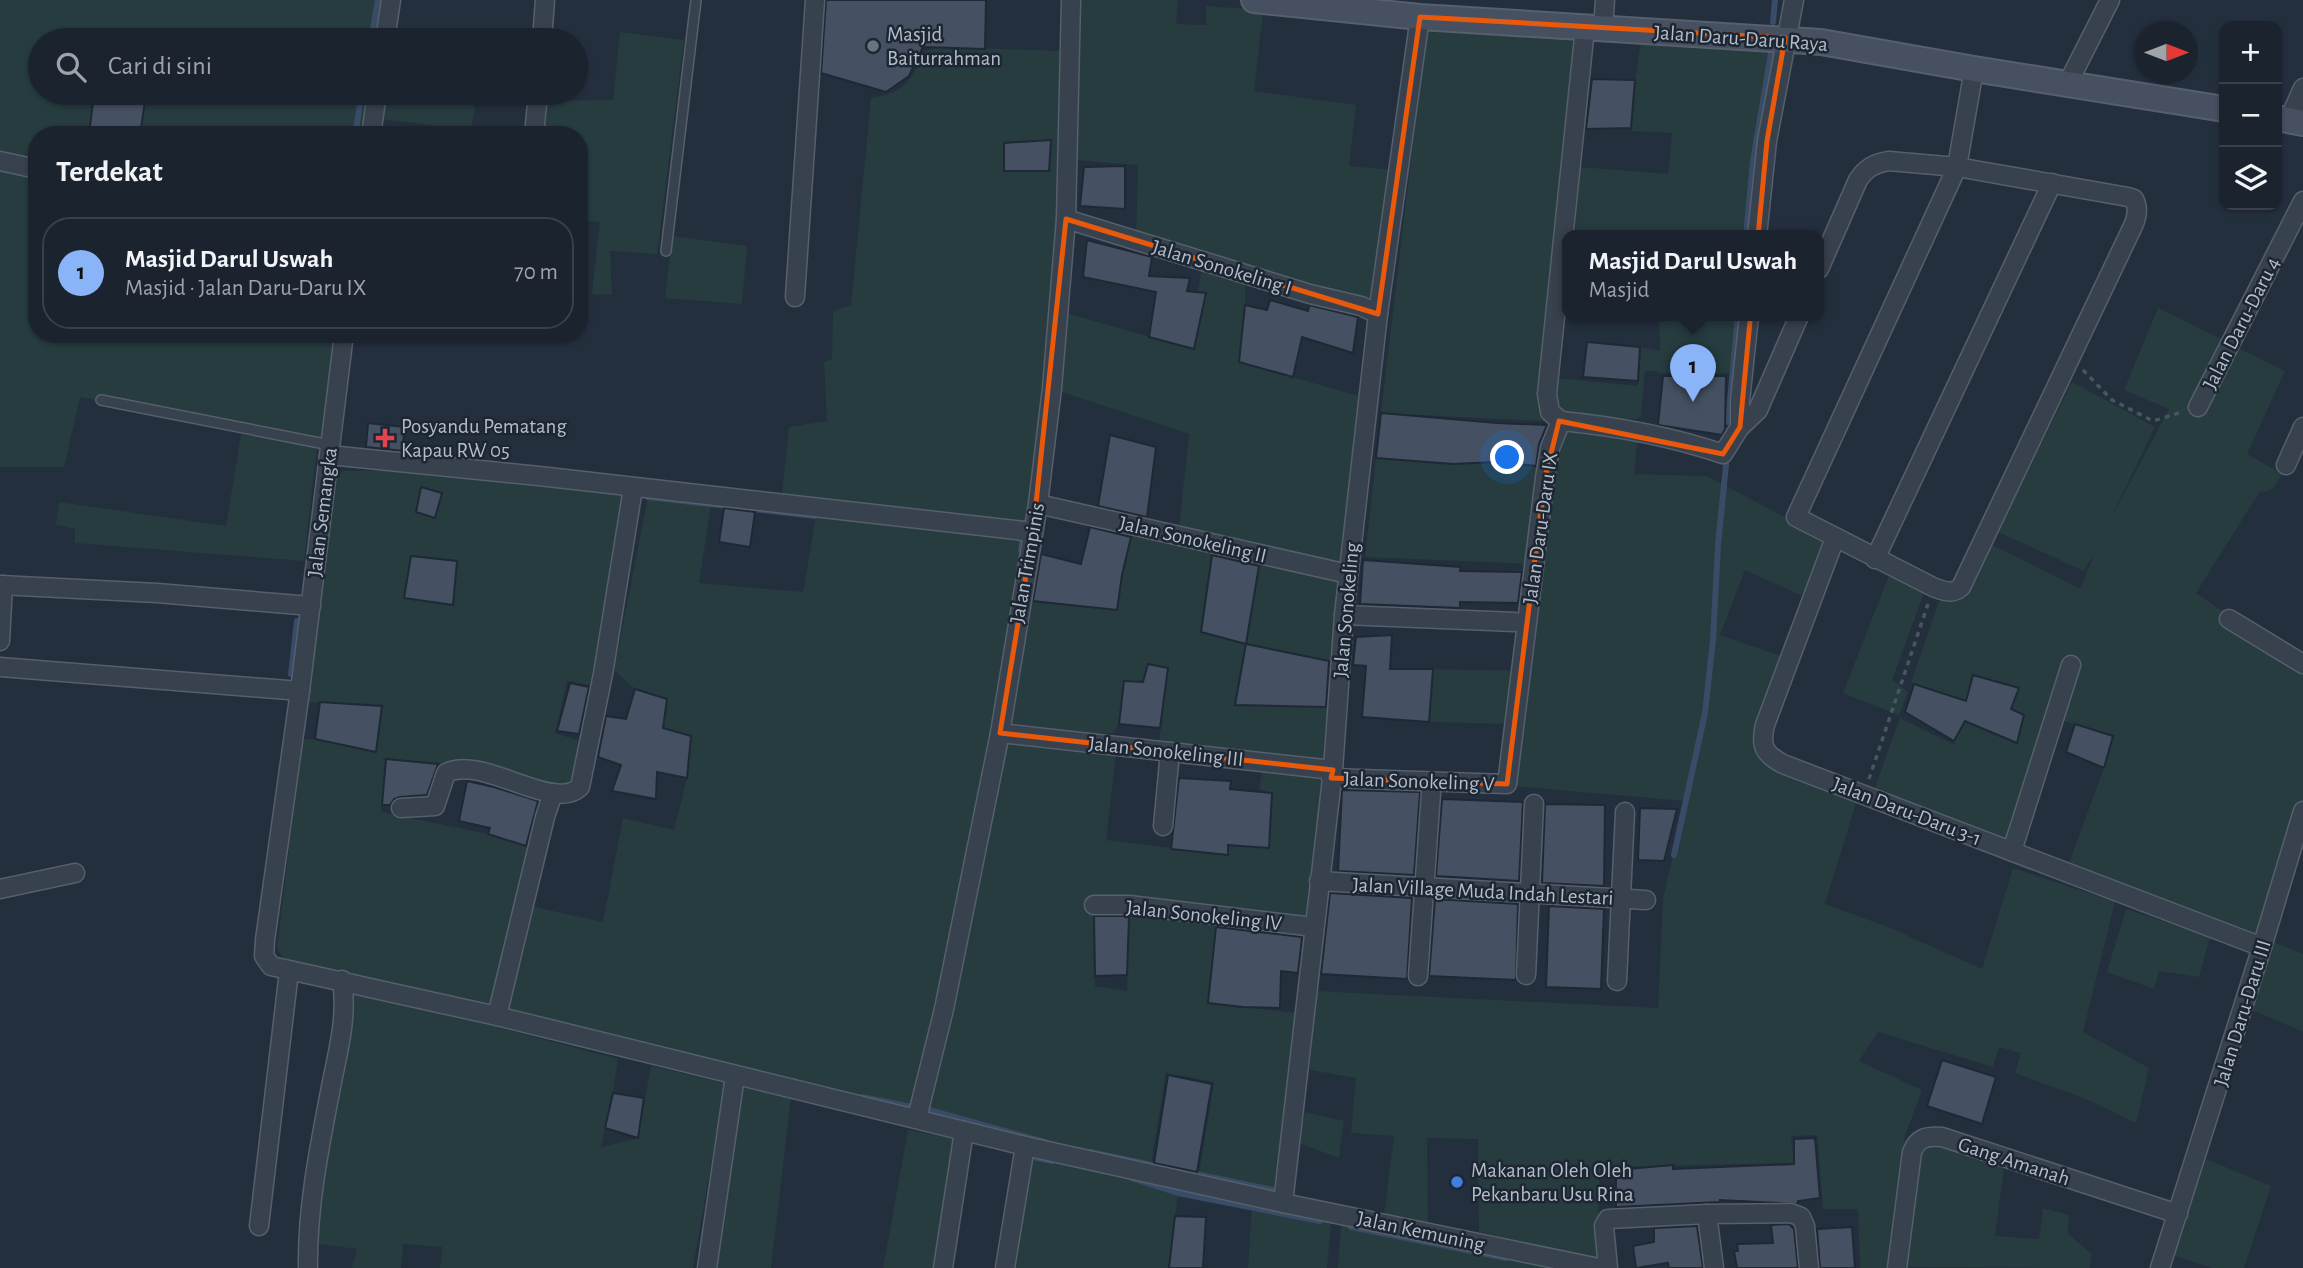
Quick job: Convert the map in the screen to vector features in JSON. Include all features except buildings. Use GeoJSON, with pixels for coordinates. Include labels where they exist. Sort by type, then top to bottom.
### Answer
{"type":"FeatureCollection","features":[{"type":"Feature","properties":{"kind":"main road","name":"Jalan Daru-Daru Raya"},"geometry":{"type":"LineString","coordinates":[[1254,0],[1420,17],[1785,38],[1867,49],[2219,108]]}},
{"type":"Feature","properties":{"kind":"street"},"geometry":{"type":"LineString","coordinates":[[387,28],[391,0]]}},
{"type":"Feature","properties":{"kind":"street"},"geometry":{"type":"LineString","coordinates":[[543,28],[544,0]]}},
{"type":"Feature","properties":{"kind":"street"},"geometry":{"type":"LineString","coordinates":[[795,297],[815,0]]}},
{"type":"Feature","properties":{"kind":"street","name":"Jalan Trimpinis"},"geometry":{"type":"LineString","coordinates":[[916,1118],[944,1009],[1000,733],[1038,504],[1052,388],[1066,219],[1071,0]]}},
{"type":"Feature","properties":{"kind":"street"},"geometry":{"type":"LineString","coordinates":[[1568,230],[1594,28],[1605,0]]}},
{"type":"Feature","properties":{"kind":"street"},"geometry":{"type":"LineString","coordinates":[[1758,230],[1767,141],[1794,0]]}},
{"type":"Feature","properties":{"kind":"street"},"geometry":{"type":"LineString","coordinates":[[2068,83],[2110,0]]}},
{"type":"Feature","properties":{"kind":"street","name":"Jalan Sonokeling"},"geometry":{"type":"LineString","coordinates":[[1283,1203],[1332,774],[1348,574],[1378,314],[1420,17]]}},
{"type":"Feature","properties":{"kind":"street"},"geometry":{"type":"LineString","coordinates":[[1824,258],[1858,180],[1871,167],[1889,161],[1957,167],[2052,183],[2128,197],[2134,199],[2137,205],[2137,218],[1961,587],[1950,592],[1933,587],[1875,559],[1796,517],[1957,167],[1974,69]]}},
{"type":"Feature","properties":{"kind":"street"},"geometry":{"type":"LineString","coordinates":[[2290,120],[2303,88]]}},
{"type":"Feature","properties":{"kind":"street"},"geometry":{"type":"LineString","coordinates":[[372,126],[375,105]]}},
{"type":"Feature","properties":{"kind":"street"},"geometry":{"type":"LineString","coordinates":[[535,126],[537,105]]}},
{"type":"Feature","properties":{"kind":"street"},"geometry":{"type":"LineString","coordinates":[[0,161],[28,167]]}},
{"type":"Feature","properties":{"kind":"street"},"geometry":{"type":"LineString","coordinates":[[1875,559],[2052,183]]}},
{"type":"Feature","properties":{"kind":"street","name":"Jalan Daru-Daru 4"},"geometry":{"type":"LineString","coordinates":[[2198,407],[2303,201]]}},
{"type":"Feature","properties":{"kind":"street","name":"Jalan Sonokeling I"},"geometry":{"type":"LineString","coordinates":[[1066,219],[1310,294],[1361,306],[1378,314]]}},
{"type":"Feature","properties":{"kind":"street"},"geometry":{"type":"LineString","coordinates":[[1562,277],[1547,394],[1550,412],[1561,421],[1589,424],[1702,447],[1723,454],[1740,427],[1758,410],[1797,321]]}},
{"type":"Feature","properties":{"kind":"street"},"geometry":{"type":"LineString","coordinates":[[1740,427],[1748,321]]}},
{"type":"Feature","properties":{"kind":"street","name":"Jalan Semangka"},"geometry":{"type":"LineString","coordinates":[[289,971],[271,966],[264,956],[264,951],[300,691],[343,343]]}},
{"type":"Feature","properties":{"kind":"street","name":"Jalan Daru-Daru IX"},"geometry":{"type":"LineString","coordinates":[[1507,785],[1545,478],[1550,447],[1561,421]]}},
{"type":"Feature","properties":{"kind":"street"},"geometry":{"type":"LineString","coordinates":[[2286,465],[2303,427]]}},
{"type":"Feature","properties":{"kind":"street"},"geometry":{"type":"LineString","coordinates":[[330,450],[633,488],[1033,532]]}},
{"type":"Feature","properties":{"kind":"street"},"geometry":{"type":"LineString","coordinates":[[401,808],[422,809],[435,806],[446,773],[455,769],[468,769],[553,793],[571,793],[580,787],[603,674],[633,488]]}},
{"type":"Feature","properties":{"kind":"street","name":"Jalan Sonokeling II"},"geometry":{"type":"LineString","coordinates":[[1038,504],[1348,574]]}},
{"type":"Feature","properties":{"kind":"street","name":"Jalan Daru-Daru 3-1"},"geometry":{"type":"LineString","coordinates":[[1835,538],[1765,725],[1762,744],[1771,758],[2262,947]]}},
{"type":"Feature","properties":{"kind":"street"},"geometry":{"type":"LineString","coordinates":[[0,641],[2,585],[157,593],[311,606]]}},
{"type":"Feature","properties":{"kind":"street"},"geometry":{"type":"LineString","coordinates":[[1344,615],[1514,622]]}},
{"type":"Feature","properties":{"kind":"street"},"geometry":{"type":"LineString","coordinates":[[2229,620],[2303,664]]}},
{"type":"Feature","properties":{"kind":"street"},"geometry":{"type":"LineString","coordinates":[[2012,851],[2071,665]]}},
{"type":"Feature","properties":{"kind":"street"},"geometry":{"type":"LineString","coordinates":[[0,667],[300,691]]}},
{"type":"Feature","properties":{"kind":"street","name":"Jalan Sonokeling III"},"geometry":{"type":"LineString","coordinates":[[1000,733],[1332,774]]}},
{"type":"Feature","properties":{"kind":"street"},"geometry":{"type":"LineString","coordinates":[[1163,826],[1170,752]]}},
{"type":"Feature","properties":{"kind":"street","name":"Jalan Sonokeling V"},"geometry":{"type":"LineString","coordinates":[[1332,774],[1507,785]]}},
{"type":"Feature","properties":{"kind":"street"},"geometry":{"type":"LineString","coordinates":[[497,1016],[553,793]]}},
{"type":"Feature","properties":{"kind":"street"},"geometry":{"type":"LineString","coordinates":[[1418,976],[1430,793]]}},
{"type":"Feature","properties":{"kind":"street"},"geometry":{"type":"LineString","coordinates":[[1526,975],[1534,804]]}},
{"type":"Feature","properties":{"kind":"street","name":"Jalan Daru-Daru III"},"geometry":{"type":"LineString","coordinates":[[2179,1214],[2303,811]]}},
{"type":"Feature","properties":{"kind":"street"},"geometry":{"type":"LineString","coordinates":[[1618,981],[1625,812]]}},
{"type":"Feature","properties":{"kind":"street"},"geometry":{"type":"LineString","coordinates":[[0,889],[75,873]]}},
{"type":"Feature","properties":{"kind":"street","name":"Jalan Village Muda Indah Lestari"},"geometry":{"type":"LineString","coordinates":[[1319,881],[1646,900]]}},
{"type":"Feature","properties":{"kind":"street","name":"Jalan Sonokeling IV"},"geometry":{"type":"LineString","coordinates":[[1094,905],[1129,905],[1314,927]]}},
{"type":"Feature","properties":{"kind":"street"},"geometry":{"type":"LineString","coordinates":[[259,1226],[289,971]]}},
{"type":"Feature","properties":{"kind":"street","name":"Jalan Kemuning"},"geometry":{"type":"LineString","coordinates":[[289,971],[342,980],[497,1016],[1025,1146],[1283,1203],[1600,1268]]}},
{"type":"Feature","properties":{"kind":"street"},"geometry":{"type":"LineString","coordinates":[[308,1268],[318,1154],[344,1023],[342,980]]}},
{"type":"Feature","properties":{"kind":"street"},"geometry":{"type":"LineString","coordinates":[[707,1268],[735,1076]]}},
{"type":"Feature","properties":{"kind":"street"},"geometry":{"type":"LineString","coordinates":[[943,1268],[964,1131]]}},
{"type":"Feature","properties":{"kind":"street","name":"Gang Amanah"},"geometry":{"type":"LineString","coordinates":[[1897,1268],[1912,1152],[1917,1142],[1926,1136],[1942,1137],[2179,1214]]}},
{"type":"Feature","properties":{"kind":"street"},"geometry":{"type":"LineString","coordinates":[[1005,1268],[1025,1146]]}},
{"type":"Feature","properties":{"kind":"street"},"geometry":{"type":"LineString","coordinates":[[1707,1213],[1714,1268]]}},
{"type":"Feature","properties":{"kind":"street"},"geometry":{"type":"LineString","coordinates":[[1608,1268],[1604,1228],[1608,1219],[1707,1213],[1791,1213],[1801,1217],[1805,1226],[1809,1268]]}},
{"type":"Feature","properties":{"kind":"street"},"geometry":{"type":"LineString","coordinates":[[2160,1268],[2179,1214]]}},
{"type":"Feature","properties":{"kind":"lane"},"geometry":{"type":"LineString","coordinates":[[666,251],[696,0]]}},
{"type":"Feature","properties":{"kind":"lane"},"geometry":{"type":"LineString","coordinates":[[101,400],[330,450]]}},
{"type":"Feature","properties":{"kind":"path"},"geometry":{"type":"LineString","coordinates":[[2070,357],[2112,400],[2153,421],[2198,407]]}},
{"type":"Feature","properties":{"kind":"path"},"geometry":{"type":"LineString","coordinates":[[1864,794],[1933,587]]}},
{"type":"Feature","properties":{"kind":"highlighted area"},"geometry":{"type":"Polygon","coordinates":[[[1420,17],[1785,38],[1767,141],[1740,427],[1723,454],[1559,421],[1545,478],[1507,784],[1331,778],[1333,770],[1000,733],[1033,532],[1066,219],[1378,314],[1420,17]]]}},
{"type":"Feature","properties":{"kind":"green space"},"geometry":{"type":"Polygon","coordinates":[[[0,0],[384,0],[379,28],[28,28],[28,105],[93,105],[90,126],[28,126],[28,162],[0,157],[0,0]]]}},
{"type":"Feature","properties":{"kind":"green space"},"geometry":{"type":"Polygon","coordinates":[[[1079,0],[1178,0],[1176,24],[1206,25],[1206,6],[1263,10],[1254,91],[1356,105],[1349,166],[1393,170],[1376,299],[1351,297],[1320,286],[1136,236],[1138,165],[1073,160],[1079,0]]]}},
{"type":"Feature","properties":{"kind":"green space"},"geometry":{"type":"Polygon","coordinates":[[[620,32],[684,40],[657,254],[610,251],[612,295],[592,294],[600,222],[588,221],[588,126],[540,126],[543,105],[588,105],[588,100],[613,100],[620,32]]]}},
{"type":"Feature","properties":{"kind":"green space"},"geometry":{"type":"Polygon","coordinates":[[[1426,32],[1579,39],[1542,421],[1381,413],[1426,32]]]}},
{"type":"Feature","properties":{"kind":"green space"},"geometry":{"type":"Polygon","coordinates":[[[1641,41],[1775,48],[1751,230],[1575,230],[1580,167],[1668,174],[1672,133],[1632,131],[1641,41]]]}},
{"type":"Feature","properties":{"kind":"green space"},"geometry":{"type":"Polygon","coordinates":[[[936,47],[1064,51],[1062,216],[1045,393],[1028,523],[782,493],[789,427],[827,421],[824,362],[832,359],[833,311],[851,305],[871,98],[899,89],[910,78],[924,52],[936,47]]]}},
{"type":"Feature","properties":{"kind":"green space"},"geometry":{"type":"Polygon","coordinates":[[[145,105],[365,105],[362,126],[141,126],[145,105]]]}},
{"type":"Feature","properties":{"kind":"green space"},"geometry":{"type":"Polygon","coordinates":[[[385,105],[475,105],[472,126],[439,126],[382,119],[385,105]]]}},
{"type":"Feature","properties":{"kind":"green space"},"geometry":{"type":"Polygon","coordinates":[[[0,171],[28,176],[28,343],[334,343],[322,440],[80,397],[64,467],[0,467],[0,171]]]}},
{"type":"Feature","properties":{"kind":"green space"},"geometry":{"type":"Polygon","coordinates":[[[672,236],[747,246],[742,304],[665,298],[672,236]]]}},
{"type":"Feature","properties":{"kind":"green space"},"geometry":{"type":"Polygon","coordinates":[[[1202,267],[1245,277],[1239,362],[1362,397],[1344,565],[1179,528],[1189,434],[1062,392],[1066,313],[1193,349],[1206,293],[1198,292],[1202,267]]]}},
{"type":"Feature","properties":{"kind":"green space"},"geometry":{"type":"Polygon","coordinates":[[[2158,308],[2285,371],[2247,454],[2282,474],[2273,489],[2259,493],[2196,593],[2303,666],[2303,811],[2262,947],[2068,866],[2113,736],[2054,718],[2008,843],[1873,793],[1900,718],[1955,745],[1954,741],[1964,722],[2017,743],[2024,715],[2011,709],[2018,688],[1974,675],[1966,701],[1911,683],[1939,601],[1964,597],[1992,545],[2080,589],[2096,550],[2084,571],[1998,532],[2072,382],[2155,427],[2109,522],[2169,409],[2124,390],[2158,308]]]}},
{"type":"Feature","properties":{"kind":"green space"},"geometry":{"type":"Polygon","coordinates":[[[1659,321],[1740,321],[1734,373],[1645,371],[1641,415],[1637,419],[1595,420],[1558,414],[1557,378],[1638,386],[1640,347],[1660,351],[1659,321]]]}},
{"type":"Feature","properties":{"kind":"green space"},"geometry":{"type":"Polygon","coordinates":[[[1559,432],[1638,436],[1634,474],[1707,476],[1826,539],[1802,596],[1745,570],[1720,635],[1784,657],[1757,733],[1765,765],[1856,803],[1825,904],[1888,927],[1982,969],[2013,868],[2115,902],[2083,1032],[2149,1068],[2136,1123],[2086,1099],[2015,1073],[2021,1053],[1999,1047],[1993,1067],[1878,1032],[1859,1061],[1922,1090],[1905,1136],[1889,1268],[1860,1268],[1858,1209],[1823,1209],[1817,1135],[1791,1136],[1794,1163],[1600,1167],[1598,1225],[1607,1261],[1479,1232],[1478,1139],[1427,1138],[1428,1224],[1384,1215],[1394,1136],[1351,1133],[1356,1078],[1310,1070],[1315,991],[1658,1008],[1663,899],[1685,801],[1513,786],[1559,432]]]}},
{"type":"Feature","properties":{"kind":"green space"},"geometry":{"type":"Polygon","coordinates":[[[241,434],[317,446],[304,561],[75,543],[75,529],[56,525],[59,502],[226,526],[241,434]]]}},
{"type":"Feature","properties":{"kind":"green space"},"geometry":{"type":"Polygon","coordinates":[[[1376,458],[1453,464],[1496,462],[1541,466],[1530,564],[1365,557],[1376,458]]]}},
{"type":"Feature","properties":{"kind":"green space"},"geometry":{"type":"Polygon","coordinates":[[[331,471],[403,471],[625,494],[596,686],[567,681],[555,733],[586,743],[577,780],[568,789],[471,765],[386,759],[381,812],[488,834],[534,848],[494,1011],[343,972],[287,965],[277,948],[302,739],[315,739],[376,752],[381,706],[303,702],[331,471]]]}},
{"type":"Feature","properties":{"kind":"green space"},"geometry":{"type":"Polygon","coordinates":[[[648,497],[711,505],[699,583],[803,592],[816,516],[1023,536],[994,734],[912,1107],[759,1077],[504,1013],[530,906],[603,922],[623,818],[674,830],[687,778],[691,736],[663,728],[667,699],[635,689],[614,670],[648,497]]]}},
{"type":"Feature","properties":{"kind":"green space"},"geometry":{"type":"Polygon","coordinates":[[[1132,536],[1212,552],[1201,632],[1246,644],[1259,561],[1340,577],[1332,661],[1247,644],[1235,705],[1328,707],[1329,763],[1159,741],[1168,668],[1148,664],[1143,682],[1124,681],[1119,724],[1113,733],[1009,733],[1117,746],[1106,840],[1227,855],[1228,836],[1248,834],[1247,846],[1269,848],[1272,794],[1259,789],[1263,768],[1324,774],[1307,920],[1126,900],[1094,906],[1095,986],[1127,991],[1129,905],[1217,917],[1208,1003],[1304,1014],[1273,1190],[1199,1174],[1214,1082],[1166,1073],[1151,1164],[1050,1143],[925,1109],[979,889],[974,888],[1006,733],[1000,733],[1020,605],[1032,601],[1117,610],[1132,536]]]}},
{"type":"Feature","properties":{"kind":"green space"},"geometry":{"type":"Polygon","coordinates":[[[1890,573],[1924,593],[1892,680],[1908,692],[1899,715],[1843,693],[1890,573]]]}},
{"type":"Feature","properties":{"kind":"green space"},"geometry":{"type":"Polygon","coordinates":[[[1433,669],[1520,671],[1514,724],[1429,722],[1433,669]]]}},
{"type":"Feature","properties":{"kind":"green space"},"geometry":{"type":"Polygon","coordinates":[[[2126,909],[2210,937],[2199,977],[2159,971],[2154,989],[2107,972],[2126,909]]]}},
{"type":"Feature","properties":{"kind":"green space"},"geometry":{"type":"Polygon","coordinates":[[[2273,942],[2303,954],[2303,1032],[2250,1009],[2273,942]]]}},
{"type":"Feature","properties":{"kind":"green space"},"geometry":{"type":"Polygon","coordinates":[[[354,990],[618,1059],[601,1147],[638,1138],[651,1066],[725,1083],[693,1268],[440,1268],[442,1247],[403,1244],[401,1268],[352,1268],[357,1249],[313,1243],[336,1078],[354,990]]]}},
{"type":"Feature","properties":{"kind":"green space"},"geometry":{"type":"Polygon","coordinates":[[[740,1087],[791,1098],[771,1268],[715,1268],[740,1087]]]}},
{"type":"Feature","properties":{"kind":"green space"},"geometry":{"type":"Polygon","coordinates":[[[1305,1112],[1344,1121],[1339,1158],[1299,1143],[1305,1112]]]}},
{"type":"Feature","properties":{"kind":"green space"},"geometry":{"type":"Polygon","coordinates":[[[908,1130],[959,1139],[940,1268],[883,1268],[908,1130]]]}},
{"type":"Feature","properties":{"kind":"green space"},"geometry":{"type":"Polygon","coordinates":[[[1923,1142],[1936,1142],[2004,1168],[1995,1236],[2039,1239],[2043,1208],[2069,1215],[2068,1234],[2092,1254],[2090,1268],[1906,1267],[1918,1156],[1923,1142]]]}},
{"type":"Feature","properties":{"kind":"green space"},"geometry":{"type":"Polygon","coordinates":[[[1031,1156],[1116,1173],[1178,1193],[1169,1268],[1013,1268],[1031,1156]]]}},
{"type":"Feature","properties":{"kind":"green space"},"geometry":{"type":"Polygon","coordinates":[[[2206,1159],[2271,1186],[2244,1268],[2212,1268],[2172,1255],[2206,1159]]]}},
{"type":"Feature","properties":{"kind":"green space"},"geometry":{"type":"Polygon","coordinates":[[[1252,1207],[1331,1223],[1327,1268],[1248,1268],[1252,1207]]]}},
{"type":"Feature","properties":{"kind":"green space"},"geometry":{"type":"Polygon","coordinates":[[[1341,1225],[1555,1267],[1555,1268],[1338,1268],[1341,1225]]]}},
{"type":"Feature","properties":{"kind":"waterway"},"geometry":{"type":"LineString","coordinates":[[373,28],[378,0]]}},
{"type":"Feature","properties":{"kind":"waterway"},"geometry":{"type":"LineString","coordinates":[[1773,22],[1775,0]]}},
{"type":"Feature","properties":{"kind":"waterway"},"geometry":{"type":"LineString","coordinates":[[1747,230],[1753,161],[1771,53]]}},
{"type":"Feature","properties":{"kind":"waterway"},"geometry":{"type":"LineString","coordinates":[[356,126],[360,105]]}},
{"type":"Feature","properties":{"kind":"waterway"},"geometry":{"type":"LineString","coordinates":[[1728,422],[1738,321]]}},
{"type":"Feature","properties":{"kind":"waterway"},"geometry":{"type":"LineString","coordinates":[[1674,855],[1705,713],[1727,455]]}},
{"type":"Feature","properties":{"kind":"waterway"},"geometry":{"type":"LineString","coordinates":[[648,497],[815,516]]}},
{"type":"Feature","properties":{"kind":"waterway"},"geometry":{"type":"LineString","coordinates":[[1021,536],[1021,550]]}},
{"type":"Feature","properties":{"kind":"waterway"},"geometry":{"type":"LineString","coordinates":[[291,674],[297,621]]}},
{"type":"Feature","properties":{"kind":"waterway"},"geometry":{"type":"LineString","coordinates":[[862,1097],[912,1107],[913,1102]]}},
{"type":"Feature","properties":{"kind":"waterway"},"geometry":{"type":"LineString","coordinates":[[925,1109],[1045,1142]]}},
{"type":"Feature","properties":{"kind":"waterway"},"geometry":{"type":"LineString","coordinates":[[1090,1152],[1273,1190]]}},
{"type":"Feature","properties":{"kind":"waterway"},"geometry":{"type":"LineString","coordinates":[[1037,1158],[1052,1161]]}},
{"type":"Feature","properties":{"kind":"waterway"},"geometry":{"type":"LineString","coordinates":[[1131,1178],[1178,1193],[1320,1221]]}},
{"type":"Feature","properties":{"kind":"waterway"},"geometry":{"type":"LineString","coordinates":[[1351,1227],[1506,1258]]}},
{"type":"Feature","properties":{"kind":"place","name":"Masjid Baiturrahman"},"geometry":{"type":"Point","coordinates":[873,46]}},
{"type":"Feature","properties":{"kind":"place","name":"Masjid Darul Uswah"},"geometry":{"type":"Point","coordinates":[1693,402]}},
{"type":"Feature","properties":{"kind":"place","name":"Posyandu Pematang Kapau RW 05"},"geometry":{"type":"Point","coordinates":[385,438]}},
{"type":"Feature","properties":{"kind":"place","name":"Makanan Oleh Oleh Pekanbaru Usu Rina"},"geometry":{"type":"Point","coordinates":[1457,1182]}}]}
